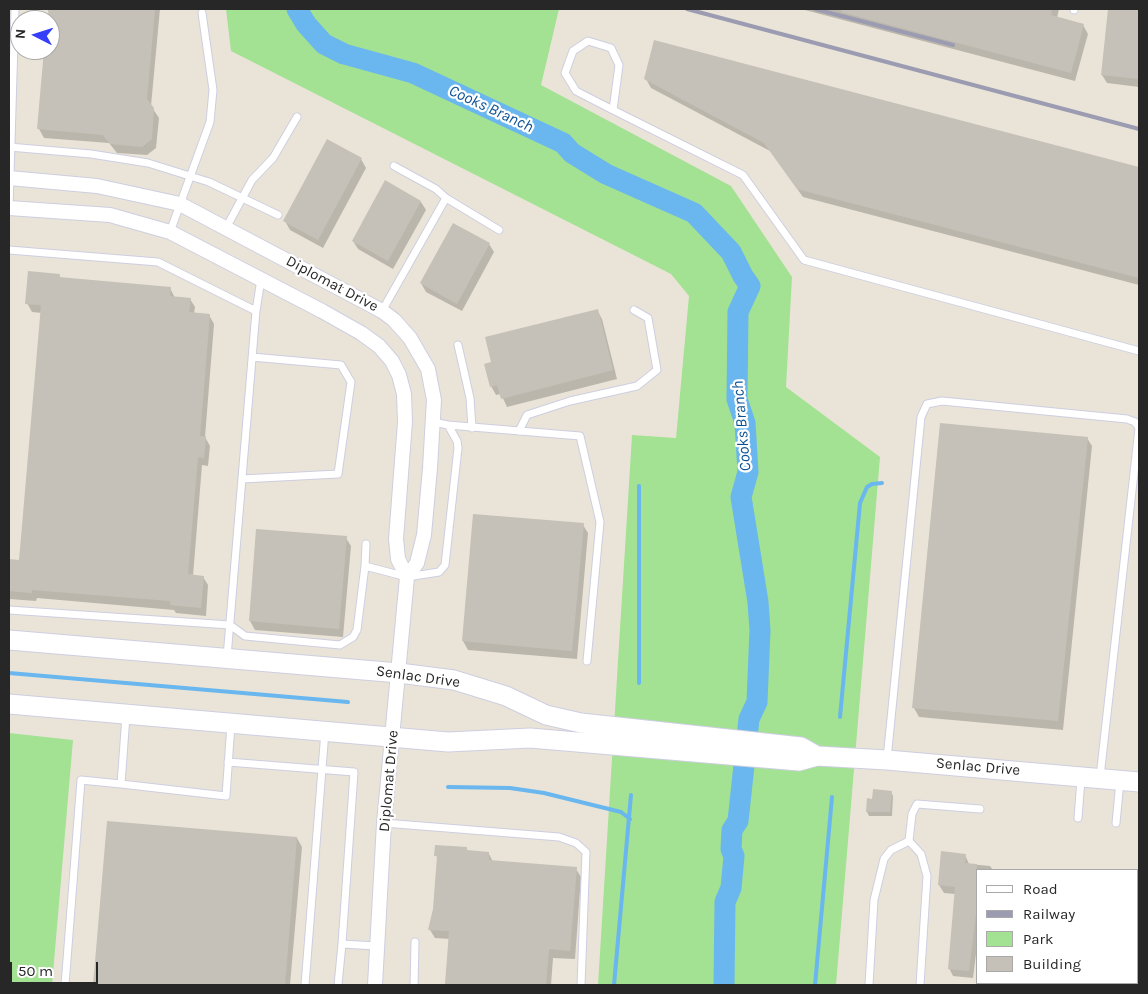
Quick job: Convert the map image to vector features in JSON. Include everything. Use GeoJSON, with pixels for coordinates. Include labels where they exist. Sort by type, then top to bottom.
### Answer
{"type":"FeatureCollection","features":[{"type":"Feature","properties":{"kind":"street","name":"Diplomat Drive"},"geometry":{"type":"LineString","coordinates":[[9,178],[97,186],[180,204],[382,311],[394,320],[421,354],[428,369],[434,422],[424,536],[417,562],[407,578],[384,823],[375,985]]}},
{"type":"Feature","properties":{"kind":"street","name":"Diplomat Drive"},"geometry":{"type":"LineString","coordinates":[[9,208],[110,215],[170,232],[362,333],[379,346],[399,375],[404,394],[405,422],[396,539],[398,559],[407,578]]}},
{"type":"Feature","properties":{"kind":"street","name":"Senlac Drive"},"geometry":{"type":"LineString","coordinates":[[9,640],[399,673],[477,686],[506,696],[546,715],[581,723],[799,761],[817,756],[887,760],[1139,782]]}},
{"type":"Feature","properties":{"kind":"street","name":"Senlac Drive"},"geometry":{"type":"LineString","coordinates":[[9,704],[448,742],[530,738],[686,742]]}},
{"type":"Feature","properties":{"kind":"lane"},"geometry":{"type":"LineString","coordinates":[[9,215],[9,147],[14,9]]}},
{"type":"Feature","properties":{"kind":"lane"},"geometry":{"type":"LineString","coordinates":[[170,232],[210,122],[213,90],[202,13]]}},
{"type":"Feature","properties":{"kind":"lane"},"geometry":{"type":"LineString","coordinates":[[613,110],[619,65],[612,48],[588,41],[573,51],[565,73],[576,91],[613,110],[743,175],[804,260],[1139,351]]}},
{"type":"Feature","properties":{"kind":"lane"},"geometry":{"type":"LineString","coordinates":[[226,228],[252,180],[273,158],[297,117]]}},
{"type":"Feature","properties":{"kind":"lane"},"geometry":{"type":"LineString","coordinates":[[9,147],[91,154],[148,163],[190,176],[243,197],[278,215]]}},
{"type":"Feature","properties":{"kind":"lane"},"geometry":{"type":"LineString","coordinates":[[394,166],[436,189],[446,198],[499,230]]}},
{"type":"Feature","properties":{"kind":"lane"},"geometry":{"type":"LineString","coordinates":[[382,311],[446,198]]}},
{"type":"Feature","properties":{"kind":"lane"},"geometry":{"type":"LineString","coordinates":[[9,250],[158,262],[256,310]]}},
{"type":"Feature","properties":{"kind":"lane"},"geometry":{"type":"LineString","coordinates":[[227,658],[256,310],[261,279]]}},
{"type":"Feature","properties":{"kind":"lane"},"geometry":{"type":"LineString","coordinates":[[519,432],[527,415],[570,401],[638,386],[657,370],[648,318],[634,310]]}},
{"type":"Feature","properties":{"kind":"lane"},"geometry":{"type":"LineString","coordinates":[[458,344],[470,398],[472,428]]}},
{"type":"Feature","properties":{"kind":"lane"},"geometry":{"type":"LineString","coordinates":[[242,479],[338,474],[351,382],[341,365],[252,357]]}},
{"type":"Feature","properties":{"kind":"lane"},"geometry":{"type":"LineString","coordinates":[[887,760],[921,417],[923,409],[927,404],[942,402],[1127,419],[1135,422],[1139,428],[1100,778]]}},
{"type":"Feature","properties":{"kind":"lane"},"geometry":{"type":"LineString","coordinates":[[434,422],[472,428],[580,436],[600,522],[587,661]]}},
{"type":"Feature","properties":{"kind":"lane"},"geometry":{"type":"LineString","coordinates":[[365,566],[407,578],[439,572],[445,565],[458,448],[457,441],[448,425]]}},
{"type":"Feature","properties":{"kind":"lane"},"geometry":{"type":"LineString","coordinates":[[9,610],[230,625],[245,636],[340,645],[353,637],[357,630],[366,544]]}},
{"type":"Feature","properties":{"kind":"lane"},"geometry":{"type":"LineString","coordinates":[[121,784],[126,715]]}},
{"type":"Feature","properties":{"kind":"lane"},"geometry":{"type":"LineString","coordinates":[[65,985],[81,780],[226,796],[232,724]]}},
{"type":"Feature","properties":{"kind":"lane"},"geometry":{"type":"LineString","coordinates":[[306,985],[324,769],[325,731]]}},
{"type":"Feature","properties":{"kind":"lane"},"geometry":{"type":"LineString","coordinates":[[228,762],[354,772],[338,985]]}},
{"type":"Feature","properties":{"kind":"lane"},"geometry":{"type":"LineString","coordinates":[[1078,818],[1081,777]]}},
{"type":"Feature","properties":{"kind":"lane"},"geometry":{"type":"LineString","coordinates":[[1116,823],[1120,780]]}},
{"type":"Feature","properties":{"kind":"lane"},"geometry":{"type":"LineString","coordinates":[[909,841],[912,814],[917,804],[980,809]]}},
{"type":"Feature","properties":{"kind":"lane"},"geometry":{"type":"LineString","coordinates":[[384,823],[559,837],[576,843],[586,852],[581,985]]}},
{"type":"Feature","properties":{"kind":"lane"},"geometry":{"type":"LineString","coordinates":[[869,985],[874,900],[884,859],[891,850],[909,841]]}},
{"type":"Feature","properties":{"kind":"lane"},"geometry":{"type":"LineString","coordinates":[[909,841],[922,854],[927,876],[920,985]]}},
{"type":"Feature","properties":{"kind":"lane"},"geometry":{"type":"LineString","coordinates":[[414,985],[415,942]]}},
{"type":"Feature","properties":{"kind":"lane"},"geometry":{"type":"LineString","coordinates":[[342,944],[376,946]]}},
{"type":"Feature","properties":{"kind":"green space"},"geometry":{"type":"Polygon","coordinates":[[[226,9],[559,9],[541,85],[731,186],[792,277],[786,387],[880,457],[836,985],[598,985],[632,435],[676,438],[689,296],[671,274],[231,51],[226,9]]]}},
{"type":"Feature","properties":{"kind":"green space"},"geometry":{"type":"Polygon","coordinates":[[[9,733],[73,740],[52,985],[9,985],[9,733]]]}},
{"type":"Feature","properties":{"kind":"building"},"geometry":{"type":"Polygon","coordinates":[[[155,9],[147,99],[154,108],[152,139],[142,147],[110,144],[103,135],[37,129],[43,60],[60,60],[60,10],[48,10],[155,9]]]}},
{"type":"Feature","properties":{"kind":"building"},"geometry":{"type":"Polygon","coordinates":[[[841,9],[1052,9],[1051,15],[1084,24],[1071,73],[841,12],[841,9]]]}},
{"type":"Feature","properties":{"kind":"building"},"geometry":{"type":"Polygon","coordinates":[[[1108,9],[1139,9],[1139,79],[1101,75],[1108,9]]]}},
{"type":"Feature","properties":{"kind":"building"},"geometry":{"type":"Polygon","coordinates":[[[654,40],[1139,167],[1139,278],[797,189],[764,143],[644,79],[654,40]]]}},
{"type":"Feature","properties":{"kind":"building"},"geometry":{"type":"Polygon","coordinates":[[[327,139],[362,158],[318,240],[283,221],[327,139]]]}},
{"type":"Feature","properties":{"kind":"building"},"geometry":{"type":"Polygon","coordinates":[[[385,180],[421,201],[388,261],[352,241],[385,180]]]}},
{"type":"Feature","properties":{"kind":"building"},"geometry":{"type":"Polygon","coordinates":[[[453,223],[490,243],[457,304],[420,283],[453,223]]]}},
{"type":"Feature","properties":{"kind":"building"},"geometry":{"type":"Polygon","coordinates":[[[28,271],[60,274],[59,277],[171,287],[170,296],[191,298],[189,312],[210,314],[200,436],[206,436],[204,458],[198,457],[188,574],[204,576],[201,608],[170,605],[170,601],[32,590],[32,593],[9,591],[9,559],[19,560],[41,305],[25,304],[28,271]]]}},
{"type":"Feature","properties":{"kind":"building"},"geometry":{"type":"Polygon","coordinates":[[[598,309],[613,370],[501,399],[497,385],[490,387],[484,364],[491,362],[485,337],[598,309]]]}},
{"type":"Feature","properties":{"kind":"building"},"geometry":{"type":"Polygon","coordinates":[[[940,423],[1088,437],[1058,721],[912,708],[940,423]]]}},
{"type":"Feature","properties":{"kind":"building"},"geometry":{"type":"Polygon","coordinates":[[[473,514],[584,523],[572,651],[462,641],[473,514]]]}},
{"type":"Feature","properties":{"kind":"building"},"geometry":{"type":"Polygon","coordinates":[[[256,529],[347,536],[339,629],[249,621],[256,529]]]}},
{"type":"Feature","properties":{"kind":"building"},"geometry":{"type":"Polygon","coordinates":[[[873,789],[892,791],[890,812],[866,812],[867,798],[872,799],[873,789]]]}},
{"type":"Feature","properties":{"kind":"building"},"geometry":{"type":"Polygon","coordinates":[[[107,821],[297,837],[285,985],[93,985],[107,821]]]}},
{"type":"Feature","properties":{"kind":"building"},"geometry":{"type":"Polygon","coordinates":[[[435,845],[467,847],[467,850],[489,852],[489,860],[577,867],[570,951],[549,949],[546,985],[445,984],[449,931],[428,930],[433,909],[437,856],[434,856],[435,845]]]}},
{"type":"Feature","properties":{"kind":"building"},"geometry":{"type":"Polygon","coordinates":[[[941,851],[966,854],[965,863],[977,864],[976,913],[969,971],[948,969],[955,887],[938,885],[941,851]]]}},
{"type":"Feature","properties":{"kind":"waterway","name":"Cooks Branch"},"geometry":{"type":"LineString","coordinates":[[297,9],[306,24],[324,44],[344,54],[413,73],[563,143],[572,153],[606,174],[694,213],[731,252],[750,286],[738,312],[737,399],[745,423],[748,472],[741,497],[758,602],[760,630],[757,702],[749,719],[738,821],[732,830],[731,849],[734,856],[731,888],[725,902],[724,985]]}},
{"type":"Feature","properties":{"kind":"waterway"},"geometry":{"type":"LineString","coordinates":[[840,717],[860,503],[867,487],[872,484],[882,483]]}},
{"type":"Feature","properties":{"kind":"waterway"},"geometry":{"type":"LineString","coordinates":[[639,486],[639,683]]}},
{"type":"Feature","properties":{"kind":"waterway"},"geometry":{"type":"LineString","coordinates":[[9,673],[348,702]]}},
{"type":"Feature","properties":{"kind":"waterway"},"geometry":{"type":"LineString","coordinates":[[448,787],[510,788],[544,793],[621,812],[630,819]]}},
{"type":"Feature","properties":{"kind":"waterway"},"geometry":{"type":"LineString","coordinates":[[614,985],[631,795]]}},
{"type":"Feature","properties":{"kind":"waterway"},"geometry":{"type":"LineString","coordinates":[[815,985],[832,797]]}},
{"type":"Feature","properties":{"kind":"railway"},"geometry":{"type":"LineString","coordinates":[[687,9],[1139,129]]}},
{"type":"Feature","properties":{"kind":"railway"},"geometry":{"type":"LineString","coordinates":[[815,9],[953,45]]}}]}
